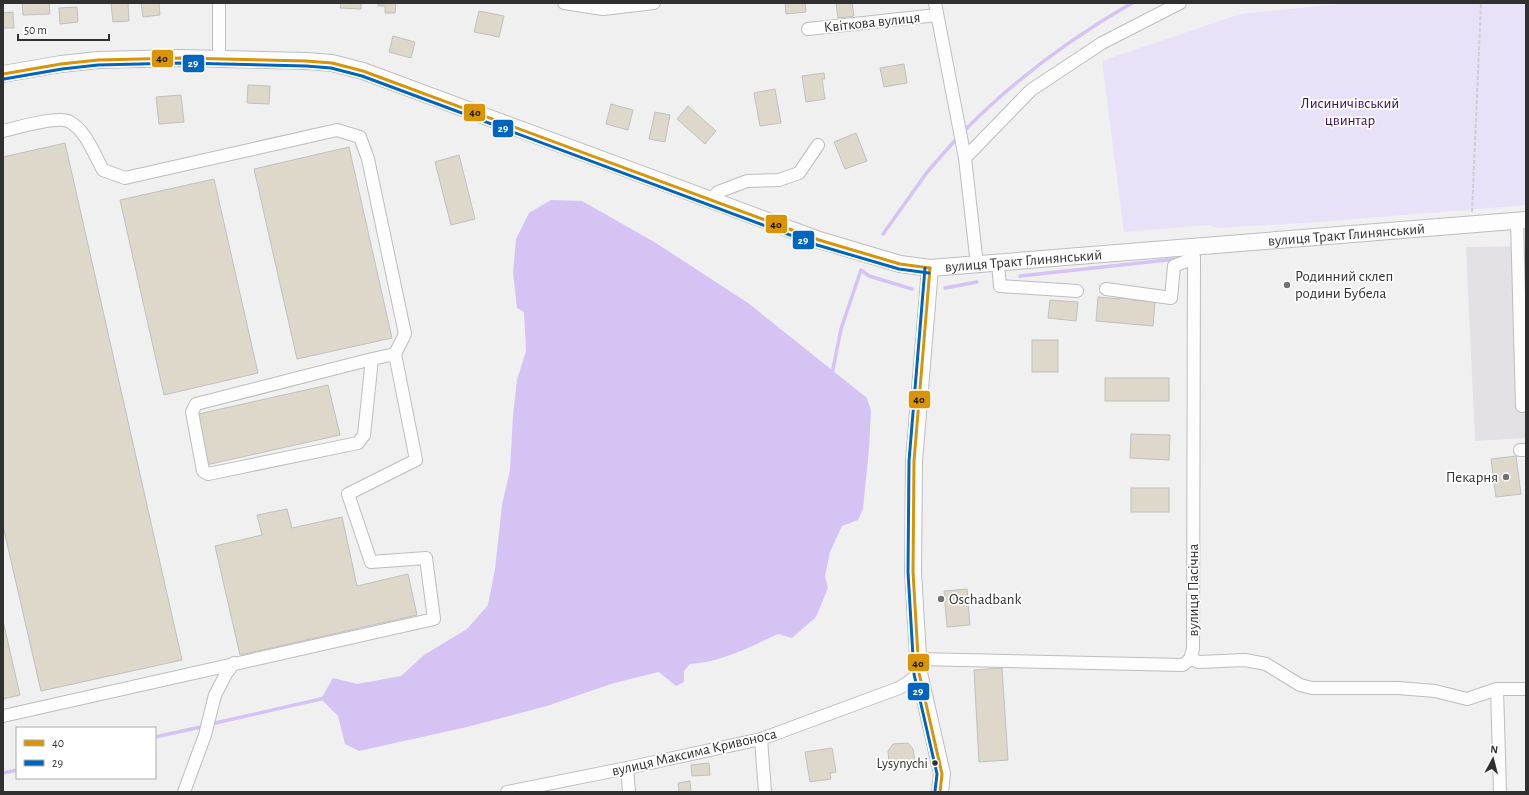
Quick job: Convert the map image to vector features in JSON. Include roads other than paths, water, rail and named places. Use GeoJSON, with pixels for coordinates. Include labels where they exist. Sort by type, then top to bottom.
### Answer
{"type":"FeatureCollection","features":[{"type":"Feature","properties":{"kind":"main road","name":"вулиця Тракт Глинянський"},"geometry":{"type":"LineString","coordinates":[[3,74],[60,64],[98,60],[181,58],[306,61],[332,64],[363,71],[819,240],[900,264],[930,268],[1192,252],[1521,221]]}},
{"type":"Feature","properties":{"kind":"main road"},"geometry":{"type":"LineString","coordinates":[[930,268],[914,461],[913,572],[918,666],[942,774],[940,792]]}},
{"type":"Feature","properties":{"kind":"street"},"geometry":{"type":"LineString","coordinates":[[564,3],[603,9],[654,3]]}},
{"type":"Feature","properties":{"kind":"street"},"geometry":{"type":"LineString","coordinates":[[965,158],[1031,90],[1102,43],[1180,3]]}},
{"type":"Feature","properties":{"kind":"street"},"geometry":{"type":"LineString","coordinates":[[219,59],[221,5]]}},
{"type":"Feature","properties":{"kind":"street"},"geometry":{"type":"LineString","coordinates":[[936,9],[963,142],[977,265]]}},
{"type":"Feature","properties":{"kind":"street","name":"Квіткова вулиця"},"geometry":{"type":"LineString","coordinates":[[808,29],[936,9]]}},
{"type":"Feature","properties":{"kind":"street"},"geometry":{"type":"LineString","coordinates":[[3,131],[54,120],[69,121],[82,133],[103,170],[125,178],[337,130],[360,137],[368,159],[405,334],[395,354],[416,460],[348,494],[371,562],[426,558],[434,619],[3,716]]}},
{"type":"Feature","properties":{"kind":"street"},"geometry":{"type":"LineString","coordinates":[[711,200],[718,192],[747,182],[779,180],[799,173],[818,145]]}},
{"type":"Feature","properties":{"kind":"street"},"geometry":{"type":"LineString","coordinates":[[1521,221],[1522,406]]}},
{"type":"Feature","properties":{"kind":"street"},"geometry":{"type":"LineString","coordinates":[[1106,289],[1171,298],[1174,266],[1192,252]]}},
{"type":"Feature","properties":{"kind":"street","name":"вулиця Пасічна"},"geometry":{"type":"LineString","coordinates":[[918,666],[1183,665],[1190,659],[1193,649],[1192,252]]}},
{"type":"Feature","properties":{"kind":"street"},"geometry":{"type":"LineString","coordinates":[[998,264],[1000,286],[1076,291]]}},
{"type":"Feature","properties":{"kind":"street"},"geometry":{"type":"LineString","coordinates":[[372,359],[364,435],[358,443],[208,474],[203,471],[192,412],[196,404],[372,359],[395,354]]}},
{"type":"Feature","properties":{"kind":"street"},"geometry":{"type":"LineString","coordinates":[[1190,659],[1199,662],[1245,660],[1266,664],[1300,685],[1312,688],[1398,688],[1435,691],[1467,698],[1497,688],[1526,689]]}},
{"type":"Feature","properties":{"kind":"street"},"geometry":{"type":"LineString","coordinates":[[184,792],[205,735],[215,694],[234,663]]}},
{"type":"Feature","properties":{"kind":"street","name":"вулиця Максима Кривоноса"},"geometry":{"type":"LineString","coordinates":[[507,792],[761,739],[899,688],[909,682],[918,666]]}},
{"type":"Feature","properties":{"kind":"street"},"geometry":{"type":"LineString","coordinates":[[1497,688],[1500,792]]}},
{"type":"Feature","properties":{"kind":"street"},"geometry":{"type":"LineString","coordinates":[[761,739],[765,792]]}},
{"type":"Feature","properties":{"kind":"street"},"geometry":{"type":"LineString","coordinates":[[627,768],[629,792]]}},
{"type":"Feature","properties":{"kind":"waterway"},"geometry":{"type":"LineString","coordinates":[[963,132],[1022,78],[1065,46],[1132,3]]}},
{"type":"Feature","properties":{"kind":"waterway"},"geometry":{"type":"LineString","coordinates":[[883,234],[928,171],[958,137]]}},
{"type":"Feature","properties":{"kind":"waterway"},"geometry":{"type":"LineString","coordinates":[[1020,276],[1176,259]]}},
{"type":"Feature","properties":{"kind":"waterway"},"geometry":{"type":"LineString","coordinates":[[832,374],[841,329],[861,270],[869,276],[912,289]]}},
{"type":"Feature","properties":{"kind":"waterway"},"geometry":{"type":"LineString","coordinates":[[945,288],[977,282]]}},
{"type":"Feature","properties":{"kind":"waterway"},"geometry":{"type":"LineString","coordinates":[[211,724],[325,698]]}},
{"type":"Feature","properties":{"kind":"waterway"},"geometry":{"type":"LineString","coordinates":[[156,737],[205,726]]}},
{"type":"Feature","properties":{"kind":"waterway"},"geometry":{"type":"LineString","coordinates":[[3,773],[16,770]]}},
{"type":"Feature","properties":{"kind":"place","name":"Родинний склеп родини Бубела"},"geometry":{"type":"Point","coordinates":[1287,285]}},
{"type":"Feature","properties":{"kind":"place","name":"Пекарня"},"geometry":{"type":"Point","coordinates":[1506,477]}},
{"type":"Feature","properties":{"kind":"place","name":"Oschadbank"},"geometry":{"type":"Point","coordinates":[941,599]}},
{"type":"Feature","properties":{"kind":"place","name":"Lysynychi"},"geometry":{"type":"Point","coordinates":[935,763]}},
{"type":"Feature","properties":{"kind":"park label","name":"Лисиничівський цвинтар"},"geometry":{"type":"Point","coordinates":[1350,112]}}]}
